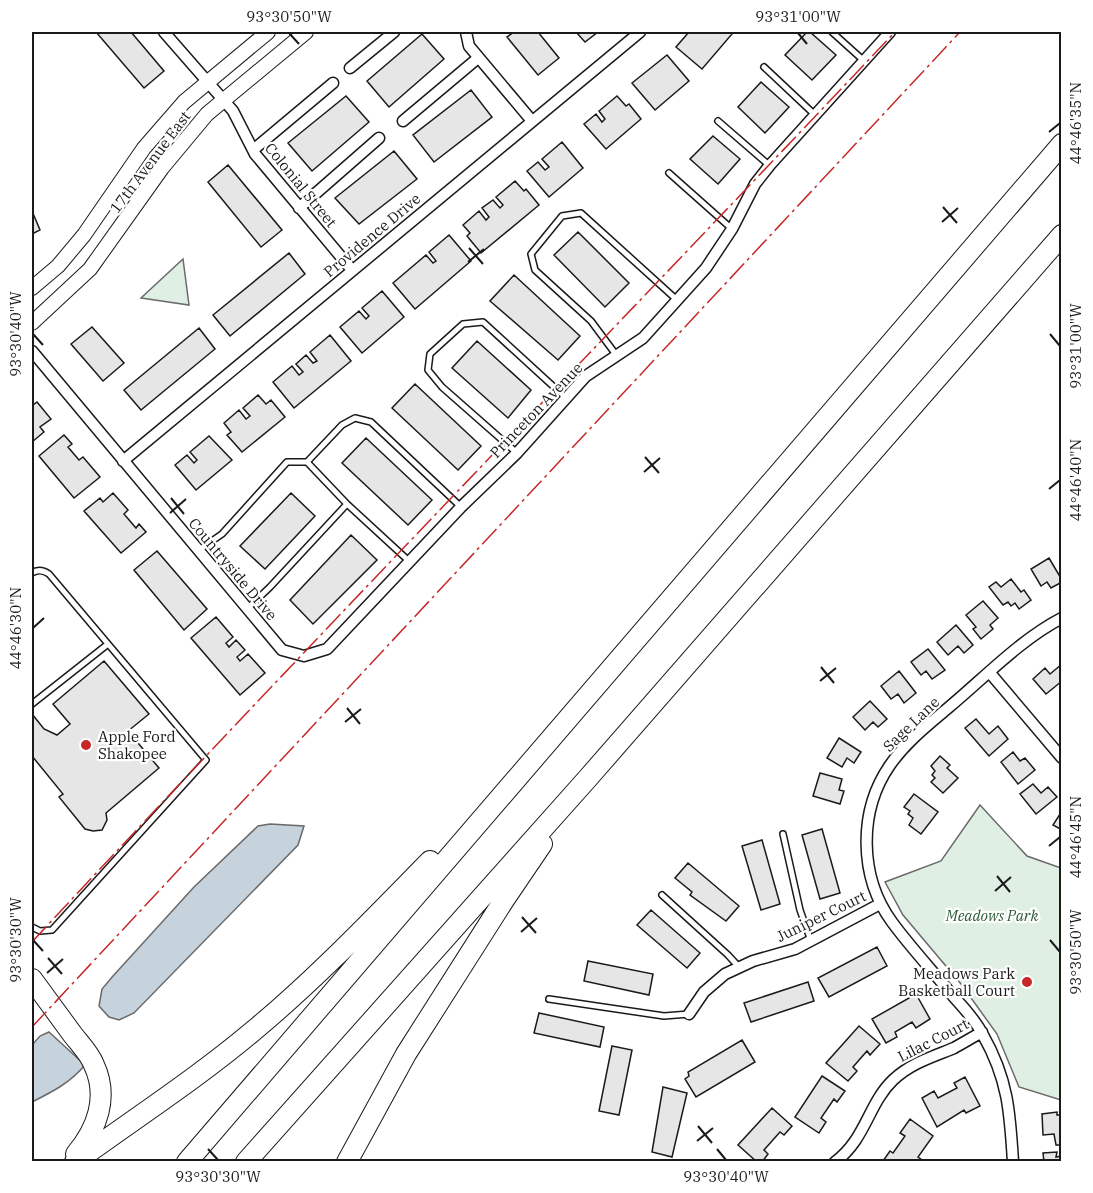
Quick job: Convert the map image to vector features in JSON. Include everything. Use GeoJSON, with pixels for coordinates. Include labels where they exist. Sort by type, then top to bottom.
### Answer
{"type":"FeatureCollection","features":[{"type":"Feature","properties":{"kind":"highway"},"geometry":{"type":"LineString","coordinates":[[187,1161],[1062,144]]}},
{"type":"Feature","properties":{"kind":"highway"},"geometry":{"type":"LineString","coordinates":[[246,1161],[588,778],[1062,236]]}},
{"type":"Feature","properties":{"kind":"highway"},"geometry":{"type":"LineString","coordinates":[[75,1161],[188,1081],[261,1024],[357,936],[569,717]]}},
{"type":"Feature","properties":{"kind":"highway"},"geometry":{"type":"LineString","coordinates":[[348,1161],[406,1054],[504,900],[588,778]]}},
{"type":"Feature","properties":{"kind":"highway"},"geometry":{"type":"LineString","coordinates":[[32,979],[94,1064],[101,1085],[102,1102],[96,1121],[88,1139],[69,1161]]}},
{"type":"Feature","properties":{"kind":"street","name":"Colonial Street"},"geometry":{"type":"LineString","coordinates":[[164,32],[233,111],[252,150],[352,270]]}},
{"type":"Feature","properties":{"kind":"street","name":"17th Avenue East"},"geometry":{"type":"LineString","coordinates":[[32,288],[58,266],[84,235],[144,148],[184,102],[268,32]]}},
{"type":"Feature","properties":{"kind":"street","name":"17th Avenue East"},"geometry":{"type":"LineString","coordinates":[[32,323],[90,269],[162,168],[207,114],[306,32]]}},
{"type":"Feature","properties":{"kind":"street"},"geometry":{"type":"LineString","coordinates":[[350,68],[394,32]]}},
{"type":"Feature","properties":{"kind":"street"},"geometry":{"type":"LineString","coordinates":[[466,32],[469,46],[532,121]]}},
{"type":"Feature","properties":{"kind":"street","name":"Providence Drive"},"geometry":{"type":"LineString","coordinates":[[123,461],[640,32]]}},
{"type":"Feature","properties":{"kind":"street","name":"Princeton Avenue"},"geometry":{"type":"LineString","coordinates":[[304,656],[327,649],[461,507],[517,453],[586,376],[643,338],[706,268],[732,229],[755,184],[770,165],[890,32]]}},
{"type":"Feature","properties":{"kind":"street"},"geometry":{"type":"LineString","coordinates":[[404,121],[478,58]]}},
{"type":"Feature","properties":{"kind":"street"},"geometry":{"type":"LineString","coordinates":[[252,150],[333,83]]}},
{"type":"Feature","properties":{"kind":"street"},"geometry":{"type":"LineString","coordinates":[[299,208],[379,138]]}},
{"type":"Feature","properties":{"kind":"street","name":"Countryside Drive"},"geometry":{"type":"LineString","coordinates":[[32,351],[282,650],[304,656]]}},
{"type":"Feature","properties":{"kind":"street","name":"Sage Lane"},"geometry":{"type":"LineString","coordinates":[[1013,1161],[1008,1103],[999,1065],[982,1032],[892,922],[880,904],[872,883],[867,844],[872,801],[881,780],[903,749],[919,732],[1036,634],[1062,618]]}},
{"type":"Feature","properties":{"kind":"street"},"geometry":{"type":"LineString","coordinates":[[990,673],[1062,758]]}},
{"type":"Feature","properties":{"kind":"street","name":"Juniper Court"},"geometry":{"type":"LineString","coordinates":[[689,1014],[704,992],[725,974],[753,961],[795,949],[880,904]]}},
{"type":"Feature","properties":{"kind":"street","name":"Lilac Court"},"geometry":{"type":"LineString","coordinates":[[835,1161],[854,1143],[882,1093],[892,1080],[921,1060],[954,1047],[982,1032]]}},
{"type":"Feature","properties":{"kind":"lane"},"geometry":{"type":"LineString","coordinates":[[832,32],[864,60]]}},
{"type":"Feature","properties":{"kind":"lane"},"geometry":{"type":"LineString","coordinates":[[764,67],[814,114]]}},
{"type":"Feature","properties":{"kind":"lane"},"geometry":{"type":"LineString","coordinates":[[718,121],[770,165]]}},
{"type":"Feature","properties":{"kind":"lane"},"geometry":{"type":"LineString","coordinates":[[669,173],[732,229]]}},
{"type":"Feature","properties":{"kind":"lane"},"geometry":{"type":"LineString","coordinates":[[617,356],[591,321],[535,270],[531,254],[562,216],[581,213],[677,300]]}},
{"type":"Feature","properties":{"kind":"lane"},"geometry":{"type":"LineString","coordinates":[[517,453],[442,387],[428,370],[430,354],[463,324],[483,322],[566,398]]}},
{"type":"Feature","properties":{"kind":"lane"},"geometry":{"type":"LineString","coordinates":[[307,462],[342,425],[355,418],[371,422],[461,507]]}},
{"type":"Feature","properties":{"kind":"lane"},"geometry":{"type":"LineString","coordinates":[[198,551],[222,534],[287,462],[307,462],[347,504],[410,562]]}},
{"type":"Feature","properties":{"kind":"lane"},"geometry":{"type":"LineString","coordinates":[[246,609],[270,587],[347,504]]}},
{"type":"Feature","properties":{"kind":"lane"},"geometry":{"type":"LineString","coordinates":[[32,573],[45,571],[50,574],[206,760],[52,930],[40,931],[32,927]]}},
{"type":"Feature","properties":{"kind":"lane"},"geometry":{"type":"LineString","coordinates":[[32,704],[108,644]]}},
{"type":"Feature","properties":{"kind":"lane"},"geometry":{"type":"LineString","coordinates":[[783,834],[800,910],[811,941]]}},
{"type":"Feature","properties":{"kind":"lane"},"geometry":{"type":"LineString","coordinates":[[662,895],[739,967]]}},
{"type":"Feature","properties":{"kind":"lane"},"geometry":{"type":"LineString","coordinates":[[549,999],[664,1016],[689,1014]]}},
{"type":"Feature","properties":{"kind":"green space"},"geometry":{"type":"Polygon","coordinates":[[[183,259],[189,305],[141,298],[183,259]]]}},
{"type":"Feature","properties":{"kind":"green space","name":"Meadows Park"},"geometry":{"type":"Polygon","coordinates":[[[980,805],[1027,856],[1061,868],[1061,1100],[1019,1087],[997,1034],[961,984],[903,915],[885,882],[941,861],[980,805]]]}},
{"type":"Feature","properties":{"kind":"shaded area"},"geometry":{"type":"Polygon","coordinates":[[[270,824],[304,826],[298,845],[134,1013],[119,1020],[109,1017],[99,1006],[102,989],[194,887],[258,826],[270,824]]]}},
{"type":"Feature","properties":{"kind":"shaded area"},"geometry":{"type":"Polygon","coordinates":[[[49,1032],[85,1065],[67,1082],[32,1102],[32,1045],[40,1036],[49,1032]]]}},
{"type":"Feature","properties":{"kind":"building"},"geometry":{"type":"Polygon","coordinates":[[[96,32],[131,32],[164,71],[144,88],[96,32]]]}},
{"type":"Feature","properties":{"kind":"building"},"geometry":{"type":"Polygon","coordinates":[[[514,32],[538,32],[559,58],[538,75],[507,37],[514,32]]]}},
{"type":"Feature","properties":{"kind":"building"},"geometry":{"type":"Polygon","coordinates":[[[576,32],[598,32],[585,42],[576,32]]]}},
{"type":"Feature","properties":{"kind":"building"},"geometry":{"type":"Polygon","coordinates":[[[689,32],[729,32],[732,34],[702,69],[676,47],[689,32]]]}},
{"type":"Feature","properties":{"kind":"building"},"geometry":{"type":"Polygon","coordinates":[[[807,32],[810,32],[836,55],[812,80],[785,55],[807,32]]]}},
{"type":"Feature","properties":{"kind":"building"},"geometry":{"type":"Polygon","coordinates":[[[422,34],[444,59],[389,107],[367,81],[422,34]]]}},
{"type":"Feature","properties":{"kind":"building"},"geometry":{"type":"Polygon","coordinates":[[[667,55],[689,81],[655,110],[632,83],[667,55]]]}},
{"type":"Feature","properties":{"kind":"building"},"geometry":{"type":"Polygon","coordinates":[[[761,82],[789,107],[765,133],[738,107],[761,82]]]}},
{"type":"Feature","properties":{"kind":"building"},"geometry":{"type":"Polygon","coordinates":[[[471,90],[492,117],[434,162],[413,135],[471,90]]]}},
{"type":"Feature","properties":{"kind":"building"},"geometry":{"type":"Polygon","coordinates":[[[346,96],[369,122],[312,171],[288,143],[346,96]]]}},
{"type":"Feature","properties":{"kind":"building"},"geometry":{"type":"Polygon","coordinates":[[[617,96],[626,106],[629,104],[641,119],[606,149],[584,124],[596,114],[602,122],[605,119],[599,111],[617,96]]]}},
{"type":"Feature","properties":{"kind":"building"},"geometry":{"type":"Polygon","coordinates":[[[713,136],[740,159],[718,184],[690,159],[713,136]]]}},
{"type":"Feature","properties":{"kind":"building"},"geometry":{"type":"Polygon","coordinates":[[[562,142],[583,168],[549,197],[527,171],[538,162],[545,170],[549,167],[542,159],[562,142]]]}},
{"type":"Feature","properties":{"kind":"building"},"geometry":{"type":"Polygon","coordinates":[[[394,151],[417,179],[359,224],[335,198],[394,151]]]}},
{"type":"Feature","properties":{"kind":"building"},"geometry":{"type":"Polygon","coordinates":[[[228,165],[282,230],[261,247],[208,182],[228,165]]]}},
{"type":"Feature","properties":{"kind":"building"},"geometry":{"type":"Polygon","coordinates":[[[515,181],[524,191],[526,189],[539,205],[481,253],[467,236],[470,233],[463,225],[479,211],[486,220],[489,217],[482,208],[493,200],[500,208],[503,205],[496,197],[515,181]]]}},
{"type":"Feature","properties":{"kind":"building"},"geometry":{"type":"Polygon","coordinates":[[[32,211],[40,230],[32,234],[32,211]]]}},
{"type":"Feature","properties":{"kind":"building"},"geometry":{"type":"Polygon","coordinates":[[[578,232],[629,283],[605,307],[554,255],[578,232]]]}},
{"type":"Feature","properties":{"kind":"building"},"geometry":{"type":"Polygon","coordinates":[[[449,235],[471,261],[415,309],[393,283],[426,255],[433,263],[436,261],[429,252],[449,235]]]}},
{"type":"Feature","properties":{"kind":"building"},"geometry":{"type":"Polygon","coordinates":[[[289,253],[305,274],[230,336],[213,315],[289,253]]]}},
{"type":"Feature","properties":{"kind":"building"},"geometry":{"type":"Polygon","coordinates":[[[514,275],[580,336],[558,360],[490,301],[514,275]]]}},
{"type":"Feature","properties":{"kind":"building"},"geometry":{"type":"Polygon","coordinates":[[[382,291],[404,317],[362,353],[340,327],[359,311],[366,319],[369,316],[362,308],[382,291]]]}},
{"type":"Feature","properties":{"kind":"building"},"geometry":{"type":"Polygon","coordinates":[[[92,327],[124,363],[103,381],[71,344],[92,327]]]}},
{"type":"Feature","properties":{"kind":"building"},"geometry":{"type":"Polygon","coordinates":[[[199,328],[215,349],[141,410],[124,390],[199,328]]]}},
{"type":"Feature","properties":{"kind":"building"},"geometry":{"type":"Polygon","coordinates":[[[330,335],[351,361],[294,408],[273,382],[292,366],[299,375],[303,372],[296,364],[306,355],[313,363],[317,361],[310,352],[330,335]]]}},
{"type":"Feature","properties":{"kind":"building"},"geometry":{"type":"Polygon","coordinates":[[[477,341],[531,390],[508,418],[452,368],[477,341]]]}},
{"type":"Feature","properties":{"kind":"building"},"geometry":{"type":"Polygon","coordinates":[[[415,384],[481,446],[458,470],[392,408],[415,384]]]}},
{"type":"Feature","properties":{"kind":"building"},"geometry":{"type":"Polygon","coordinates":[[[258,395],[266,404],[271,400],[285,417],[242,452],[227,435],[231,432],[224,423],[239,410],[246,419],[250,416],[243,408],[258,395]]]}},
{"type":"Feature","properties":{"kind":"building"},"geometry":{"type":"Polygon","coordinates":[[[37,402],[51,419],[40,427],[44,432],[32,442],[32,404],[37,402]]]}},
{"type":"Feature","properties":{"kind":"building"},"geometry":{"type":"Polygon","coordinates":[[[64,435],[72,444],[68,447],[79,460],[83,457],[100,477],[74,498],[39,456],[64,435]]]}},
{"type":"Feature","properties":{"kind":"building"},"geometry":{"type":"Polygon","coordinates":[[[209,436],[232,460],[196,490],[175,465],[187,455],[194,463],[197,460],[190,452],[209,436]]]}},
{"type":"Feature","properties":{"kind":"building"},"geometry":{"type":"Polygon","coordinates":[[[366,438],[432,500],[408,525],[342,463],[366,438]]]}},
{"type":"Feature","properties":{"kind":"building"},"geometry":{"type":"Polygon","coordinates":[[[113,493],[128,510],[124,514],[136,528],[139,524],[146,532],[121,553],[84,511],[100,498],[103,502],[113,493]]]}},
{"type":"Feature","properties":{"kind":"building"},"geometry":{"type":"Polygon","coordinates":[[[291,493],[315,516],[265,569],[240,546],[291,493]]]}},
{"type":"Feature","properties":{"kind":"building"},"geometry":{"type":"Polygon","coordinates":[[[351,535],[377,560],[313,624],[290,600],[351,535]]]}},
{"type":"Feature","properties":{"kind":"building"},"geometry":{"type":"Polygon","coordinates":[[[157,551],[207,609],[184,630],[134,570],[157,551]]]}},
{"type":"Feature","properties":{"kind":"building"},"geometry":{"type":"Polygon","coordinates":[[[1049,558],[1062,580],[1051,588],[1047,582],[1041,586],[1031,569],[1049,558]]]}},
{"type":"Feature","properties":{"kind":"building"},"geometry":{"type":"Polygon","coordinates":[[[1011,579],[1021,592],[1024,590],[1031,600],[1019,609],[1015,603],[1011,606],[1008,602],[1003,605],[989,587],[996,582],[1001,587],[1011,579]]]}},
{"type":"Feature","properties":{"kind":"building"},"geometry":{"type":"Polygon","coordinates":[[[983,601],[998,618],[990,625],[993,629],[981,639],[973,629],[976,627],[966,615],[983,601]]]}},
{"type":"Feature","properties":{"kind":"building"},"geometry":{"type":"Polygon","coordinates":[[[216,617],[233,637],[226,643],[229,647],[236,640],[245,650],[237,657],[240,661],[248,654],[265,673],[240,695],[191,638],[216,617]]]}},
{"type":"Feature","properties":{"kind":"building"},"geometry":{"type":"Polygon","coordinates":[[[956,625],[973,645],[964,653],[958,646],[948,655],[937,642],[956,625]]]}},
{"type":"Feature","properties":{"kind":"building"},"geometry":{"type":"Polygon","coordinates":[[[928,649],[945,670],[932,679],[926,671],[921,675],[911,662],[928,649]]]}},
{"type":"Feature","properties":{"kind":"building","name":"Apple Ford Shakopee"},"geometry":{"type":"Polygon","coordinates":[[[104,661],[149,714],[128,731],[159,768],[106,813],[107,820],[102,830],[93,831],[85,829],[59,797],[63,794],[32,756],[32,714],[44,729],[57,735],[70,724],[53,704],[104,661]]]}},
{"type":"Feature","properties":{"kind":"building"},"geometry":{"type":"Polygon","coordinates":[[[1062,664],[1062,681],[1046,694],[1033,679],[1045,668],[1050,674],[1062,664]]]}},
{"type":"Feature","properties":{"kind":"building"},"geometry":{"type":"Polygon","coordinates":[[[899,671],[916,693],[904,703],[898,694],[891,699],[881,686],[899,671]]]}},
{"type":"Feature","properties":{"kind":"building"},"geometry":{"type":"Polygon","coordinates":[[[870,701],[887,719],[878,727],[873,722],[865,730],[853,717],[870,701]]]}},
{"type":"Feature","properties":{"kind":"building"},"geometry":{"type":"Polygon","coordinates":[[[976,719],[989,734],[998,726],[1008,739],[989,756],[965,728],[976,719]]]}},
{"type":"Feature","properties":{"kind":"building"},"geometry":{"type":"Polygon","coordinates":[[[839,738],[861,752],[854,763],[847,758],[842,767],[827,758],[839,738]]]}},
{"type":"Feature","properties":{"kind":"building"},"geometry":{"type":"Polygon","coordinates":[[[1013,752],[1020,761],[1025,758],[1035,770],[1018,784],[1001,762],[1013,752]]]}},
{"type":"Feature","properties":{"kind":"building"},"geometry":{"type":"Polygon","coordinates":[[[940,756],[950,765],[947,768],[958,778],[943,793],[931,782],[935,778],[932,775],[935,771],[931,766],[940,756]]]}},
{"type":"Feature","properties":{"kind":"building"},"geometry":{"type":"Polygon","coordinates":[[[820,773],[842,779],[839,790],[844,791],[840,804],[813,796],[820,773]]]}},
{"type":"Feature","properties":{"kind":"building"},"geometry":{"type":"Polygon","coordinates":[[[1033,784],[1041,793],[1048,787],[1057,797],[1036,814],[1020,794],[1033,784]]]}},
{"type":"Feature","properties":{"kind":"building"},"geometry":{"type":"Polygon","coordinates":[[[914,794],[938,812],[921,834],[909,825],[913,818],[908,814],[910,811],[904,807],[914,794]]]}},
{"type":"Feature","properties":{"kind":"building"},"geometry":{"type":"Polygon","coordinates":[[[1062,811],[1062,830],[1053,825],[1062,811]]]}},
{"type":"Feature","properties":{"kind":"building"},"geometry":{"type":"Polygon","coordinates":[[[822,829],[840,893],[820,899],[802,835],[822,829]]]}},
{"type":"Feature","properties":{"kind":"building"},"geometry":{"type":"Polygon","coordinates":[[[762,840],[780,904],[761,910],[742,846],[762,840]]]}},
{"type":"Feature","properties":{"kind":"building"},"geometry":{"type":"Polygon","coordinates":[[[688,863],[739,906],[726,921],[690,895],[692,892],[675,878],[688,863]]]}},
{"type":"Feature","properties":{"kind":"building"},"geometry":{"type":"Polygon","coordinates":[[[651,910],[700,953],[687,968],[637,925],[651,910]]]}},
{"type":"Feature","properties":{"kind":"building"},"geometry":{"type":"Polygon","coordinates":[[[877,947],[887,966],[829,997],[818,978],[877,947]]]}},
{"type":"Feature","properties":{"kind":"building"},"geometry":{"type":"Polygon","coordinates":[[[588,961],[653,974],[649,995],[584,981],[588,961]]]}},
{"type":"Feature","properties":{"kind":"building"},"geometry":{"type":"Polygon","coordinates":[[[808,982],[814,1001],[751,1022],[744,1003],[808,982]]]}},
{"type":"Feature","properties":{"kind":"building"},"geometry":{"type":"Polygon","coordinates":[[[916,994],[930,1019],[916,1028],[912,1022],[895,1032],[897,1037],[886,1043],[872,1019],[916,994]]]}},
{"type":"Feature","properties":{"kind":"building"},"geometry":{"type":"Polygon","coordinates":[[[539,1013],[604,1027],[600,1047],[534,1033],[539,1013]]]}},
{"type":"Feature","properties":{"kind":"building"},"geometry":{"type":"Polygon","coordinates":[[[859,1026],[880,1044],[870,1055],[867,1051],[853,1067],[857,1071],[848,1081],[826,1063],[859,1026]]]}},
{"type":"Feature","properties":{"kind":"building"},"geometry":{"type":"Polygon","coordinates":[[[742,1040],[755,1062],[696,1097],[685,1079],[689,1076],[688,1072],[742,1040]]]}},
{"type":"Feature","properties":{"kind":"building"},"geometry":{"type":"Polygon","coordinates":[[[612,1046],[632,1050],[619,1115],[599,1111],[612,1046]]]}},
{"type":"Feature","properties":{"kind":"building"},"geometry":{"type":"Polygon","coordinates":[[[822,1076],[845,1091],[837,1102],[834,1099],[821,1118],[826,1122],[819,1133],[795,1117],[822,1076]]]}},
{"type":"Feature","properties":{"kind":"building"},"geometry":{"type":"Polygon","coordinates":[[[965,1077],[980,1106],[966,1113],[964,1110],[937,1127],[922,1098],[934,1091],[938,1098],[957,1088],[954,1083],[965,1077]]]}},
{"type":"Feature","properties":{"kind":"building"},"geometry":{"type":"Polygon","coordinates":[[[663,1087],[687,1093],[672,1157],[652,1152],[663,1087]]]}},
{"type":"Feature","properties":{"kind":"building"},"geometry":{"type":"Polygon","coordinates":[[[772,1108],[792,1126],[784,1135],[780,1132],[764,1150],[768,1154],[762,1162],[757,1162],[738,1145],[772,1108]]]}},
{"type":"Feature","properties":{"kind":"building"},"geometry":{"type":"Polygon","coordinates":[[[1057,1112],[1057,1115],[1062,1115],[1062,1145],[1056,1145],[1054,1134],[1043,1135],[1042,1114],[1057,1112]]]}},
{"type":"Feature","properties":{"kind":"building"},"geometry":{"type":"Polygon","coordinates":[[[910,1119],[933,1136],[918,1157],[925,1162],[884,1162],[890,1151],[893,1153],[905,1136],[900,1133],[910,1119]]]}},
{"type":"Feature","properties":{"kind":"building"},"geometry":{"type":"Polygon","coordinates":[[[1057,1152],[1056,1157],[1062,1156],[1062,1162],[1044,1162],[1043,1153],[1057,1152]]]}},
{"type":"Feature","properties":{"kind":"power"},"geometry":{"type":"LineString","coordinates":[[32,942],[246,713],[895,32]]}},
{"type":"Feature","properties":{"kind":"power"},"geometry":{"type":"LineString","coordinates":[[32,1027],[960,32]]}},
{"type":"Feature","properties":{"kind":"place","name":"Apple Ford Shakopee"},"geometry":{"type":"Point","coordinates":[86,745]}},
{"type":"Feature","properties":{"kind":"place","name":"Meadows Park Basketball Court"},"geometry":{"type":"Point","coordinates":[1027,982]}}]}
